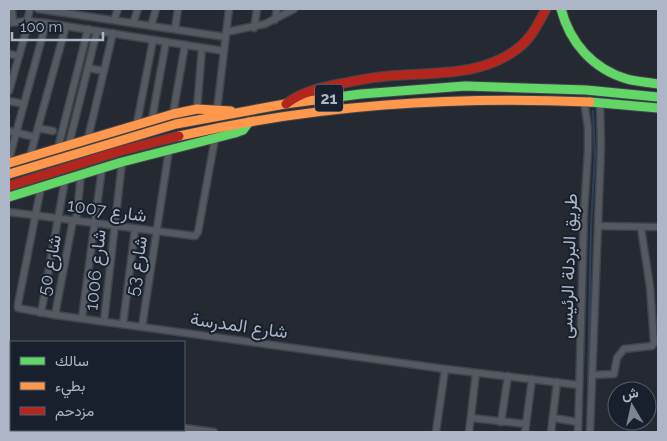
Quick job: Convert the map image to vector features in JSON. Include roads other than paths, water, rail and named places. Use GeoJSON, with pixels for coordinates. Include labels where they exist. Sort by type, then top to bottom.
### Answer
{"type":"FeatureCollection","features":[{"type":"Feature","properties":{"kind":"main road"},"geometry":{"type":"LineString","coordinates":[[285,104],[303,93],[360,80],[464,71],[491,65],[515,51],[531,35],[546,9]]}},
{"type":"Feature","properties":{"kind":"main road"},"geometry":{"type":"LineString","coordinates":[[561,9],[569,34],[582,52],[604,70],[630,80],[658,84]]}},
{"type":"Feature","properties":{"kind":"main road","name":"21"},"geometry":{"type":"LineString","coordinates":[[9,174],[185,122],[285,104],[370,93],[465,86],[596,91],[658,97]]}},
{"type":"Feature","properties":{"kind":"main road","name":"21"},"geometry":{"type":"LineString","coordinates":[[9,186],[157,142],[249,122],[349,107],[464,99],[584,101],[658,108]]}},
{"type":"Feature","properties":{"kind":"main road"},"geometry":{"type":"LineString","coordinates":[[9,163],[137,123],[173,114],[197,109],[238,112]]}},
{"type":"Feature","properties":{"kind":"main road"},"geometry":{"type":"LineString","coordinates":[[9,197],[122,162],[239,132],[249,122]]}},
{"type":"Feature","properties":{"kind":"street"},"geometry":{"type":"LineString","coordinates":[[12,9],[11,22],[46,22],[224,51]]}},
{"type":"Feature","properties":{"kind":"street"},"geometry":{"type":"LineString","coordinates":[[9,91],[11,74],[19,56],[30,9]]}},
{"type":"Feature","properties":{"kind":"street"},"geometry":{"type":"LineString","coordinates":[[38,9],[70,11],[94,17],[151,26],[225,35],[254,28],[275,20],[294,9]]}},
{"type":"Feature","properties":{"kind":"street"},"geometry":{"type":"LineString","coordinates":[[94,17],[97,9]]}},
{"type":"Feature","properties":{"kind":"street"},"geometry":{"type":"LineString","coordinates":[[114,20],[118,9]]}},
{"type":"Feature","properties":{"kind":"street"},"geometry":{"type":"LineString","coordinates":[[133,23],[138,9]]}},
{"type":"Feature","properties":{"kind":"street"},"geometry":{"type":"LineString","coordinates":[[151,26],[156,9]]}},
{"type":"Feature","properties":{"kind":"street"},"geometry":{"type":"LineString","coordinates":[[174,29],[178,9]]}},
{"type":"Feature","properties":{"kind":"street"},"geometry":{"type":"LineString","coordinates":[[217,110],[229,9]]}},
{"type":"Feature","properties":{"kind":"street"},"geometry":{"type":"LineString","coordinates":[[254,28],[257,9]]}},
{"type":"Feature","properties":{"kind":"street"},"geometry":{"type":"LineString","coordinates":[[275,20],[277,9]]}},
{"type":"Feature","properties":{"kind":"street"},"geometry":{"type":"LineString","coordinates":[[9,159],[12,132],[24,104],[46,22]]}},
{"type":"Feature","properties":{"kind":"street"},"geometry":{"type":"LineString","coordinates":[[30,156],[66,26]]}},
{"type":"Feature","properties":{"kind":"street"},"geometry":{"type":"LineString","coordinates":[[58,148],[88,29]]}},
{"type":"Feature","properties":{"kind":"street"},"geometry":{"type":"LineString","coordinates":[[69,144],[97,31]]}},
{"type":"Feature","properties":{"kind":"street"},"geometry":{"type":"LineString","coordinates":[[88,138],[114,33]]}},
{"type":"Feature","properties":{"kind":"street"},"geometry":{"type":"LineString","coordinates":[[137,123],[152,40]]}},
{"type":"Feature","properties":{"kind":"street"},"geometry":{"type":"LineString","coordinates":[[152,119],[166,42]]}},
{"type":"Feature","properties":{"kind":"street"},"geometry":{"type":"LineString","coordinates":[[173,114],[184,45]]}},
{"type":"Feature","properties":{"kind":"street"},"geometry":{"type":"LineString","coordinates":[[197,109],[202,48]]}},
{"type":"Feature","properties":{"kind":"street"},"geometry":{"type":"LineString","coordinates":[[9,54],[19,56]]}},
{"type":"Feature","properties":{"kind":"street"},"geometry":{"type":"LineString","coordinates":[[88,68],[104,71]]}},
{"type":"Feature","properties":{"kind":"street"},"geometry":{"type":"LineString","coordinates":[[9,101],[24,104]]}},
{"type":"Feature","properties":{"kind":"street","name":"طريق البردلة الرئيسى"},"geometry":{"type":"LineString","coordinates":[[578,432],[584,213],[588,151],[588,128],[584,101]]}},
{"type":"Feature","properties":{"kind":"street","name":"طريق البردلة الرئيسى"},"geometry":{"type":"LineString","coordinates":[[590,432],[601,147],[600,102]]}},
{"type":"Feature","properties":{"kind":"street"},"geometry":{"type":"LineString","coordinates":[[38,128],[53,131]]}},
{"type":"Feature","properties":{"kind":"street"},"geometry":{"type":"LineString","coordinates":[[12,132],[35,137]]}},
{"type":"Feature","properties":{"kind":"street","name":"شارع 1007"},"geometry":{"type":"LineString","coordinates":[[9,212],[193,236],[198,232],[215,138]]}},
{"type":"Feature","properties":{"kind":"street","name":"شارع 53"},"geometry":{"type":"LineString","coordinates":[[142,327],[169,150]]}},
{"type":"Feature","properties":{"kind":"street","name":"شارع 1006"},"geometry":{"type":"LineString","coordinates":[[104,321],[122,162]]}},
{"type":"Feature","properties":{"kind":"street"},"geometry":{"type":"LineString","coordinates":[[82,318],[102,168]]}},
{"type":"Feature","properties":{"kind":"street","name":"شارع 50"},"geometry":{"type":"LineString","coordinates":[[55,315],[74,221],[81,175]]}},
{"type":"Feature","properties":{"kind":"street"},"geometry":{"type":"LineString","coordinates":[[41,313],[65,180]]}},
{"type":"Feature","properties":{"kind":"street","name":"شارع المدرسة"},"geometry":{"type":"LineString","coordinates":[[41,187],[18,308],[55,315],[445,369],[579,385]]}},
{"type":"Feature","properties":{"kind":"street"},"geometry":{"type":"LineString","coordinates":[[598,226],[658,227]]}},
{"type":"Feature","properties":{"kind":"street"},"geometry":{"type":"LineString","coordinates":[[592,375],[614,374],[616,358],[624,350],[652,346],[654,343],[650,286],[641,228]]}},
{"type":"Feature","properties":{"kind":"street"},"geometry":{"type":"LineString","coordinates":[[124,324],[135,229]]}},
{"type":"Feature","properties":{"kind":"street"},"geometry":{"type":"LineString","coordinates":[[436,432],[445,369]]}},
{"type":"Feature","properties":{"kind":"street"},"geometry":{"type":"LineString","coordinates":[[469,432],[476,373]]}},
{"type":"Feature","properties":{"kind":"street"},"geometry":{"type":"LineString","coordinates":[[501,422],[508,376]]}},
{"type":"Feature","properties":{"kind":"street"},"geometry":{"type":"LineString","coordinates":[[525,432],[532,379]]}},
{"type":"Feature","properties":{"kind":"street"},"geometry":{"type":"LineString","coordinates":[[551,432],[556,382]]}},
{"type":"Feature","properties":{"kind":"street"},"geometry":{"type":"LineString","coordinates":[[471,418],[526,424]]}},
{"type":"Feature","properties":{"kind":"street"},"geometry":{"type":"LineString","coordinates":[[553,418],[578,422]]}},
{"type":"Feature","properties":{"kind":"street"},"geometry":{"type":"LineString","coordinates":[[185,428],[214,432]]}},
{"type":"Feature","properties":{"kind":"waterway"},"geometry":{"type":"LineString","coordinates":[[587,432],[591,227],[595,152],[593,111]]}}]}
